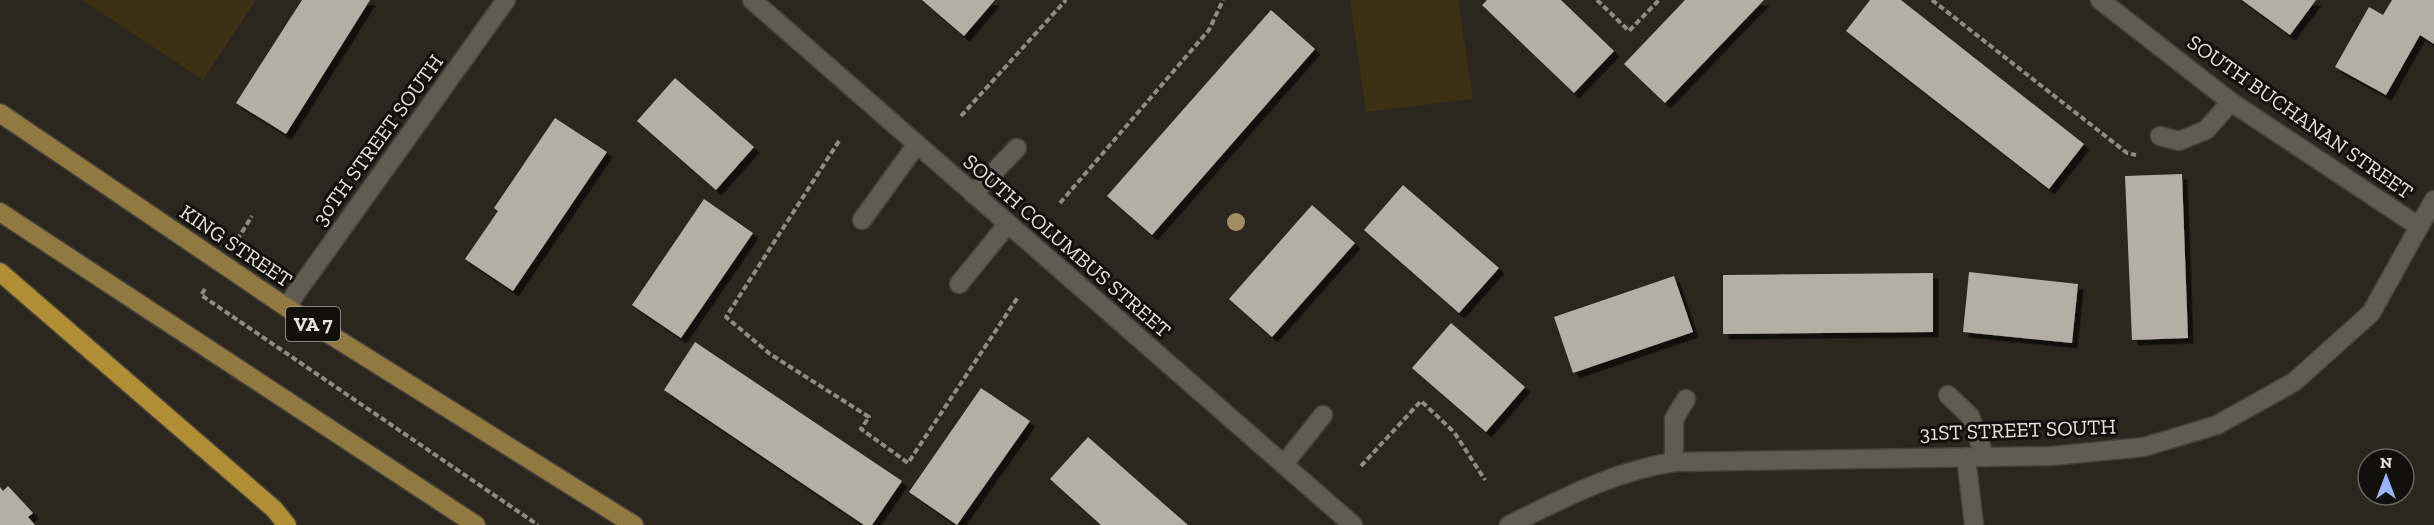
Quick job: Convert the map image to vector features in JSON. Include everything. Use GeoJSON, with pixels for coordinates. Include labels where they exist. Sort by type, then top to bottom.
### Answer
{"type":"FeatureCollection","features":[{"type":"Feature","properties":{"kind":"highway"},"geometry":{"type":"LineString","coordinates":[[0,272],[274,509],[287,525]]}},
{"type":"Feature","properties":{"kind":"main road","name":"KING STREET"},"geometry":{"type":"LineString","coordinates":[[0,113],[286,307],[634,525]]}},
{"type":"Feature","properties":{"kind":"main road"},"geometry":{"type":"LineString","coordinates":[[0,212],[476,525]]}},
{"type":"Feature","properties":{"kind":"street","name":"30TH STREET SOUTH"},"geometry":{"type":"LineString","coordinates":[[286,307],[506,0]]}},
{"type":"Feature","properties":{"kind":"street","name":"SOUTH COLUMBUS STREET"},"geometry":{"type":"LineString","coordinates":[[752,0],[1353,525]]}},
{"type":"Feature","properties":{"kind":"street","name":"SOUTH BUCHANAN STREET"},"geometry":{"type":"LineString","coordinates":[[2109,3],[2231,102],[2418,226]]}},
{"type":"Feature","properties":{"kind":"street"},"geometry":{"type":"LineString","coordinates":[[2160,136],[2179,141],[2206,130],[2231,102]]}},
{"type":"Feature","properties":{"kind":"street"},"geometry":{"type":"LineString","coordinates":[[862,220],[917,144]]}},
{"type":"Feature","properties":{"kind":"street"},"geometry":{"type":"LineString","coordinates":[[973,194],[1017,148]]}},
{"type":"Feature","properties":{"kind":"street","name":"31ST STREET SOUTH"},"geometry":{"type":"LineString","coordinates":[[1509,525],[1581,489],[1647,466],[1674,462],[2052,456],[2144,447],[2217,425],[2294,382],[2371,313],[2434,200]]}},
{"type":"Feature","properties":{"kind":"street"},"geometry":{"type":"LineString","coordinates":[[959,284],[1007,225]]}},
{"type":"Feature","properties":{"kind":"street"},"geometry":{"type":"LineString","coordinates":[[1948,395],[1970,416],[1985,457]]}},
{"type":"Feature","properties":{"kind":"street"},"geometry":{"type":"LineString","coordinates":[[1674,462],[1674,419],[1686,399]]}},
{"type":"Feature","properties":{"kind":"street"},"geometry":{"type":"LineString","coordinates":[[1284,464],[1323,415]]}},
{"type":"Feature","properties":{"kind":"street"},"geometry":{"type":"LineString","coordinates":[[1966,457],[1974,525]]}},
{"type":"Feature","properties":{"kind":"path"},"geometry":{"type":"LineString","coordinates":[[961,116],[1066,0]]}},
{"type":"Feature","properties":{"kind":"path"},"geometry":{"type":"LineString","coordinates":[[1060,203],[1209,30],[1224,0]]}},
{"type":"Feature","properties":{"kind":"path"},"geometry":{"type":"LineString","coordinates":[[1597,0],[1629,32],[1659,0]]}},
{"type":"Feature","properties":{"kind":"path"},"geometry":{"type":"LineString","coordinates":[[1932,0],[2127,153],[2138,156]]}},
{"type":"Feature","properties":{"kind":"path"},"geometry":{"type":"LineString","coordinates":[[838,141],[726,316],[770,354],[869,417],[861,429],[908,463],[1018,297]]}},
{"type":"Feature","properties":{"kind":"path"},"geometry":{"type":"LineString","coordinates":[[252,216],[201,295],[538,525]]}},
{"type":"Feature","properties":{"kind":"path"},"geometry":{"type":"LineString","coordinates":[[1361,466],[1421,402],[1454,432],[1485,480]]}},
{"type":"Feature","properties":{"kind":"shaded area"},"geometry":{"type":"Polygon","coordinates":[[[82,0],[256,0],[203,80],[82,0]]]}},
{"type":"Feature","properties":{"kind":"shaded area"},"geometry":{"type":"Polygon","coordinates":[[[1350,0],[1458,0],[1473,99],[1366,112],[1350,0]]]}},
{"type":"Feature","properties":{"kind":"building"},"geometry":{"type":"Polygon","coordinates":[[[302,0],[370,0],[286,134],[236,103],[302,0]]]}},
{"type":"Feature","properties":{"kind":"building"},"geometry":{"type":"Polygon","coordinates":[[[922,0],[995,0],[964,36],[922,0]]]}},
{"type":"Feature","properties":{"kind":"building"},"geometry":{"type":"Polygon","coordinates":[[[1487,0],[1561,0],[1614,51],[1574,93],[1482,5],[1487,0]]]}},
{"type":"Feature","properties":{"kind":"building"},"geometry":{"type":"Polygon","coordinates":[[[1685,0],[1764,0],[1665,103],[1624,64],[1685,0]]]}},
{"type":"Feature","properties":{"kind":"building"},"geometry":{"type":"Polygon","coordinates":[[[1870,0],[1901,0],[2084,144],[2049,189],[1846,31],[1870,0]]]}},
{"type":"Feature","properties":{"kind":"building"},"geometry":{"type":"Polygon","coordinates":[[[2242,0],[2316,0],[2290,35],[2242,0]]]}},
{"type":"Feature","properties":{"kind":"building"},"geometry":{"type":"Polygon","coordinates":[[[2392,0],[2434,0],[2434,44],[2420,35],[2386,95],[2335,67],[2369,7],[2383,15],[2392,0]]]}},
{"type":"Feature","properties":{"kind":"building"},"geometry":{"type":"Polygon","coordinates":[[[1271,10],[1315,49],[1152,235],[1107,196],[1271,10]]]}},
{"type":"Feature","properties":{"kind":"building"},"geometry":{"type":"Polygon","coordinates":[[[675,78],[754,147],[716,190],[637,121],[675,78]]]}},
{"type":"Feature","properties":{"kind":"building"},"geometry":{"type":"Polygon","coordinates":[[[555,118],[607,152],[513,291],[465,259],[498,211],[494,208],[555,118]]]}},
{"type":"Feature","properties":{"kind":"building"},"geometry":{"type":"Polygon","coordinates":[[[2182,174],[2188,338],[2132,340],[2125,176],[2182,174]]]}},
{"type":"Feature","properties":{"kind":"building"},"geometry":{"type":"Polygon","coordinates":[[[1403,185],[1499,268],[1459,313],[1364,230],[1403,185]]]}},
{"type":"Feature","properties":{"kind":"building"},"geometry":{"type":"Polygon","coordinates":[[[704,199],[753,233],[681,338],[632,305],[704,199]]]}},
{"type":"Feature","properties":{"kind":"building"},"geometry":{"type":"Polygon","coordinates":[[[1312,205],[1355,243],[1272,337],[1229,299],[1312,205]]]}},
{"type":"Feature","properties":{"kind":"building"},"geometry":{"type":"Polygon","coordinates":[[[1969,272],[2078,284],[2072,343],[1963,332],[1969,272]]]}},
{"type":"Feature","properties":{"kind":"building"},"geometry":{"type":"Polygon","coordinates":[[[1933,273],[1933,332],[1723,334],[1723,275],[1933,273]]]}},
{"type":"Feature","properties":{"kind":"building"},"geometry":{"type":"Polygon","coordinates":[[[1674,276],[1693,332],[1573,373],[1554,317],[1674,276]]]}},
{"type":"Feature","properties":{"kind":"building"},"geometry":{"type":"Polygon","coordinates":[[[1451,323],[1525,387],[1486,432],[1412,368],[1451,323]]]}},
{"type":"Feature","properties":{"kind":"building"},"geometry":{"type":"Polygon","coordinates":[[[695,342],[902,481],[872,525],[864,525],[664,390],[695,342]]]}},
{"type":"Feature","properties":{"kind":"building"},"geometry":{"type":"Polygon","coordinates":[[[981,388],[1030,421],[957,525],[909,492],[981,388]]]}},
{"type":"Feature","properties":{"kind":"building"},"geometry":{"type":"Polygon","coordinates":[[[1088,437],[1188,525],[1101,525],[1050,479],[1088,437]]]}},
{"type":"Feature","properties":{"kind":"building"},"geometry":{"type":"Polygon","coordinates":[[[8,486],[33,513],[28,517],[35,525],[0,525],[0,487],[3,491],[8,486]]]}}]}
